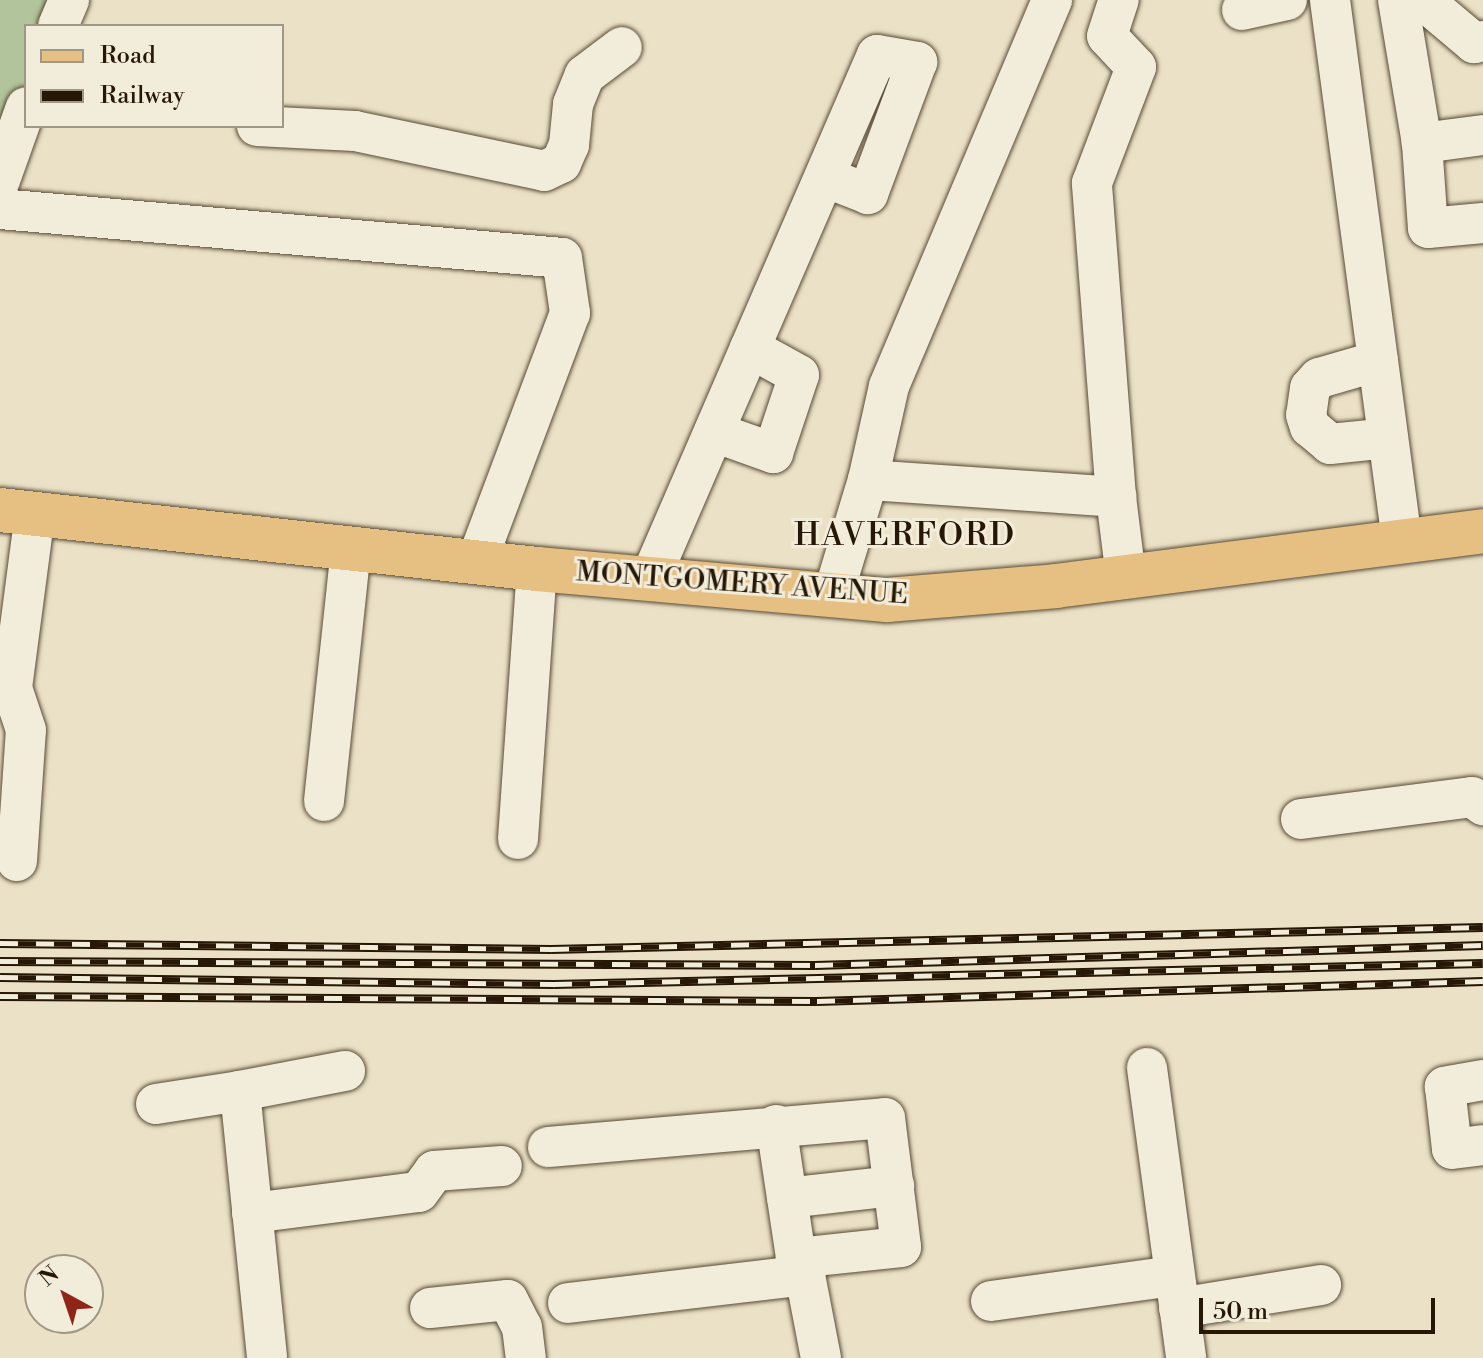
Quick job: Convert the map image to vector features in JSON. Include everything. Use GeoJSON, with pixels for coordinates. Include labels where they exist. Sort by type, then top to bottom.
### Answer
{"type":"FeatureCollection","features":[{"type":"Feature","properties":{"kind":"main road","name":"MONTGOMERY AVENUE"},"geometry":{"type":"LineString","coordinates":[[18,512],[537,569],[887,600],[1126,577],[1483,531]]}},
{"type":"Feature","properties":{"kind":"street"},"geometry":{"type":"LineString","coordinates":[[59,24],[69,0]]}},
{"type":"Feature","properties":{"kind":"street"},"geometry":{"type":"LineString","coordinates":[[833,595],[868,480],[889,386],[1052,0]]}},
{"type":"Feature","properties":{"kind":"street"},"geometry":{"type":"LineString","coordinates":[[1119,0],[1107,36],[1136,67],[1092,183],[1116,497],[1126,577]]}},
{"type":"Feature","properties":{"kind":"street"},"geometry":{"type":"LineString","coordinates":[[1242,10],[1287,0]]}},
{"type":"Feature","properties":{"kind":"street"},"geometry":{"type":"LineString","coordinates":[[1330,0],[1402,541]]}},
{"type":"Feature","properties":{"kind":"street"},"geometry":{"type":"LineString","coordinates":[[1398,0],[1422,143],[1428,228],[1483,223]]}},
{"type":"Feature","properties":{"kind":"street"},"geometry":{"type":"LineString","coordinates":[[1423,0],[1478,42]]}},
{"type":"Feature","properties":{"kind":"street"},"geometry":{"type":"LineString","coordinates":[[1407,55],[1478,42]]}},
{"type":"Feature","properties":{"kind":"street"},"geometry":{"type":"LineString","coordinates":[[284,127],[355,131],[544,171],[561,163],[569,145],[573,104],[585,75],[622,47]]}},
{"type":"Feature","properties":{"kind":"street"},"geometry":{"type":"LineString","coordinates":[[0,180],[24,113]]}},
{"type":"Feature","properties":{"kind":"street"},"geometry":{"type":"LineString","coordinates":[[1422,143],[1483,135]]}},
{"type":"Feature","properties":{"kind":"street"},"geometry":{"type":"LineString","coordinates":[[650,579],[825,177]]}},
{"type":"Feature","properties":{"kind":"street"},"geometry":{"type":"LineString","coordinates":[[0,209],[562,258],[570,313],[477,561]]}},
{"type":"Feature","properties":{"kind":"street"},"geometry":{"type":"LineString","coordinates":[[714,432],[773,453],[799,375],[750,348]]}},
{"type":"Feature","properties":{"kind":"street"},"geometry":{"type":"LineString","coordinates":[[1378,361],[1319,378],[1306,401],[1306,415],[1310,427],[1330,444],[1388,438]]}},
{"type":"Feature","properties":{"kind":"street"},"geometry":{"type":"LineString","coordinates":[[868,480],[1116,497]]}},
{"type":"Feature","properties":{"kind":"street"},"geometry":{"type":"LineString","coordinates":[[17,861],[26,730],[13,675],[18,512]]}},
{"type":"Feature","properties":{"kind":"street"},"geometry":{"type":"LineString","coordinates":[[324,801],[351,547]]}},
{"type":"Feature","properties":{"kind":"street"},"geometry":{"type":"LineString","coordinates":[[518,839],[537,569]]}},
{"type":"Feature","properties":{"kind":"street"},"geometry":{"type":"LineString","coordinates":[[1301,819],[1472,797],[1483,805]]}},
{"type":"Feature","properties":{"kind":"street"},"geometry":{"type":"LineString","coordinates":[[1147,1068],[1186,1358]]}},
{"type":"Feature","properties":{"kind":"street"},"geometry":{"type":"LineString","coordinates":[[156,1104],[345,1071]]}},
{"type":"Feature","properties":{"kind":"street"},"geometry":{"type":"LineString","coordinates":[[1483,1080],[1445,1087],[1452,1149],[1483,1145]]}},
{"type":"Feature","properties":{"kind":"street"},"geometry":{"type":"LineString","coordinates":[[240,1091],[263,1358]]}},
{"type":"Feature","properties":{"kind":"street"},"geometry":{"type":"LineString","coordinates":[[548,1147],[885,1118],[894,1186],[901,1247],[801,1267],[568,1303]]}},
{"type":"Feature","properties":{"kind":"street"},"geometry":{"type":"LineString","coordinates":[[776,1125],[787,1198],[821,1358]]}},
{"type":"Feature","properties":{"kind":"street"},"geometry":{"type":"LineString","coordinates":[[252,1213],[419,1192],[434,1171],[502,1166]]}},
{"type":"Feature","properties":{"kind":"street"},"geometry":{"type":"LineString","coordinates":[[787,1198],[894,1186]]}},
{"type":"Feature","properties":{"kind":"street"},"geometry":{"type":"LineString","coordinates":[[991,1301],[1321,1285]]}},
{"type":"Feature","properties":{"kind":"street"},"geometry":{"type":"LineString","coordinates":[[430,1308],[508,1300],[522,1327],[526,1358]]}},
{"type":"Feature","properties":{"kind":"green space"},"geometry":{"type":"Polygon","coordinates":[[[0,0],[69,0],[58,24],[24,24],[24,113],[0,180],[0,0]]]}},
{"type":"Feature","properties":{"kind":"railway"},"geometry":{"type":"LineString","coordinates":[[0,943],[551,949],[1483,927]]}},
{"type":"Feature","properties":{"kind":"railway"},"geometry":{"type":"LineString","coordinates":[[0,961],[815,965],[1483,945]]}},
{"type":"Feature","properties":{"kind":"railway"},"geometry":{"type":"LineString","coordinates":[[0,977],[554,984],[1483,963]]}},
{"type":"Feature","properties":{"kind":"railway"},"geometry":{"type":"LineString","coordinates":[[0,996],[817,1001],[1483,981]]}},
{"type":"Feature","properties":{"kind":"district","name":"HAVERFORD"},"geometry":{"type":"Point","coordinates":[905,535]}}]}
